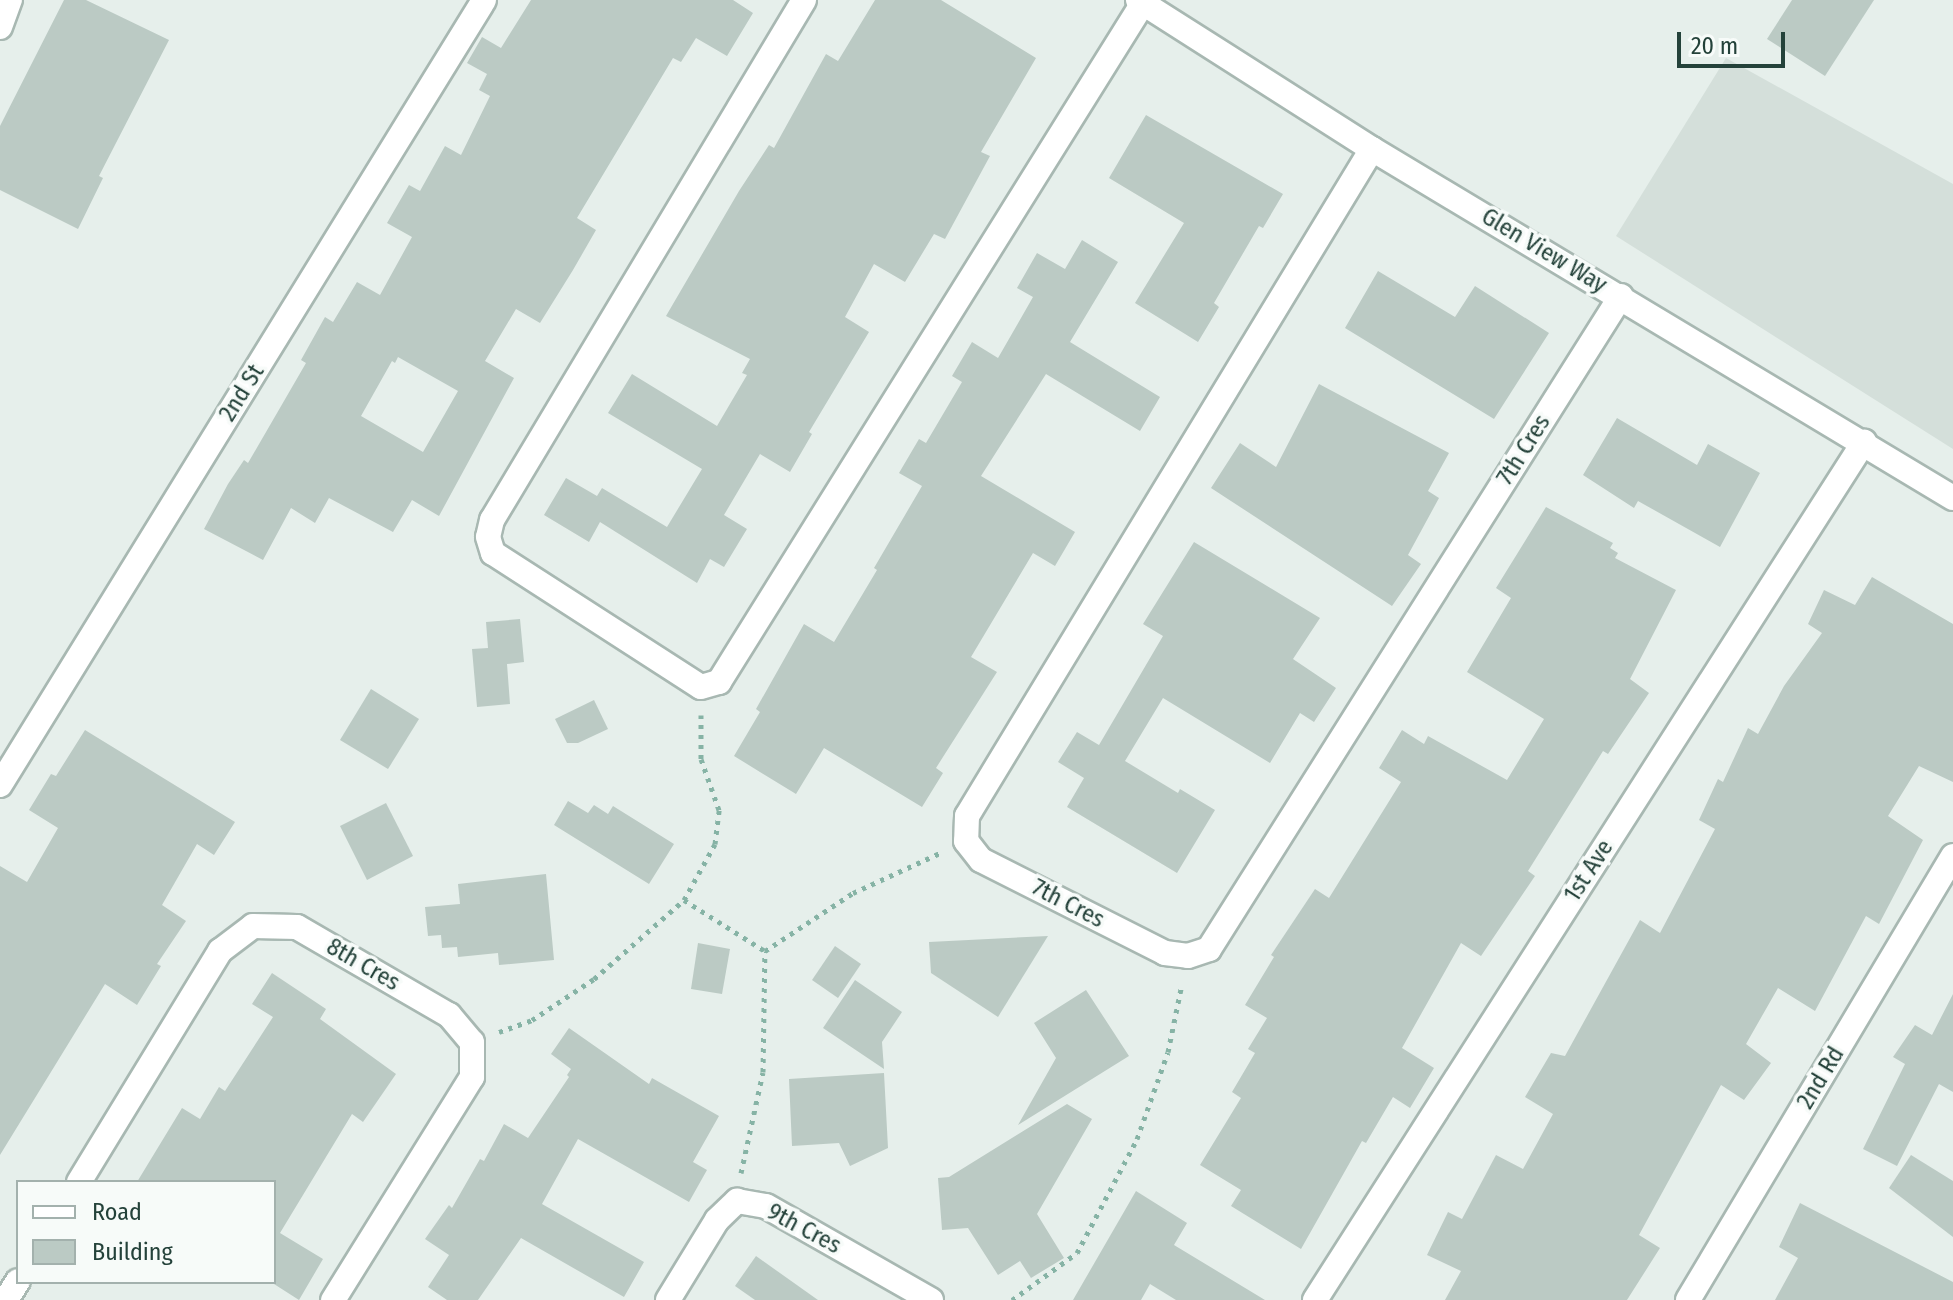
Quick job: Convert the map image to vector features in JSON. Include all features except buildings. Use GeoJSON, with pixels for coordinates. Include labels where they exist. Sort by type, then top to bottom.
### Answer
{"type":"FeatureCollection","features":[{"type":"Feature","properties":{"kind":"street"},"geometry":{"type":"LineString","coordinates":[[0,27],[10,0]]}},
{"type":"Feature","properties":{"kind":"street","name":"2nd St"},"geometry":{"type":"LineString","coordinates":[[0,785],[484,0]]}},
{"type":"Feature","properties":{"kind":"street"},"geometry":{"type":"LineString","coordinates":[[804,0],[492,520],[488,537],[493,553],[701,687],[719,682],[1141,2]]}},
{"type":"Feature","properties":{"kind":"street","name":"Glen View Way"},"geometry":{"type":"LineString","coordinates":[[1141,2],[1372,149],[1953,498]]}},
{"type":"Feature","properties":{"kind":"street"},"geometry":{"type":"LineString","coordinates":[[966,841],[967,816],[1372,149]]}},
{"type":"Feature","properties":{"kind":"street","name":"7th Cres"},"geometry":{"type":"LineString","coordinates":[[966,841],[981,860],[1165,953],[1188,956],[1209,949],[1621,296]]}},
{"type":"Feature","properties":{"kind":"street","name":"1st Ave"},"geometry":{"type":"LineString","coordinates":[[1319,1299],[1864,442]]}},
{"type":"Feature","properties":{"kind":"street","name":"2nd Rd"},"geometry":{"type":"LineString","coordinates":[[1688,1300],[1953,856]]}},
{"type":"Feature","properties":{"kind":"street","name":"8th Cres"},"geometry":{"type":"LineString","coordinates":[[80,1180],[220,951],[253,926],[297,927],[449,1015],[472,1042]]}},
{"type":"Feature","properties":{"kind":"street"},"geometry":{"type":"LineString","coordinates":[[333,1300],[472,1077],[472,1042]]}},
{"type":"Feature","properties":{"kind":"street","name":"9th Cres"},"geometry":{"type":"LineString","coordinates":[[668,1300],[717,1220],[737,1201],[766,1206],[931,1300]]}},
{"type":"Feature","properties":{"kind":"path"},"geometry":{"type":"LineString","coordinates":[[472,1042],[532,1020],[594,979],[684,900],[715,844],[719,810],[701,759],[701,687]]}},
{"type":"Feature","properties":{"kind":"path"},"geometry":{"type":"LineString","coordinates":[[765,951],[853,893],[966,841]]}},
{"type":"Feature","properties":{"kind":"path"},"geometry":{"type":"LineString","coordinates":[[684,900],[765,951]]}},
{"type":"Feature","properties":{"kind":"path"},"geometry":{"type":"LineString","coordinates":[[737,1201],[745,1141],[763,1072],[765,951]]}},
{"type":"Feature","properties":{"kind":"path"},"geometry":{"type":"LineString","coordinates":[[1012,1300],[1077,1253],[1137,1139],[1168,1052],[1188,956]]}},
{"type":"Feature","properties":{"kind":"shaded area"},"geometry":{"type":"Polygon","coordinates":[[[1726,58],[1953,184],[1953,449],[1616,236],[1726,58]]]}}]}
